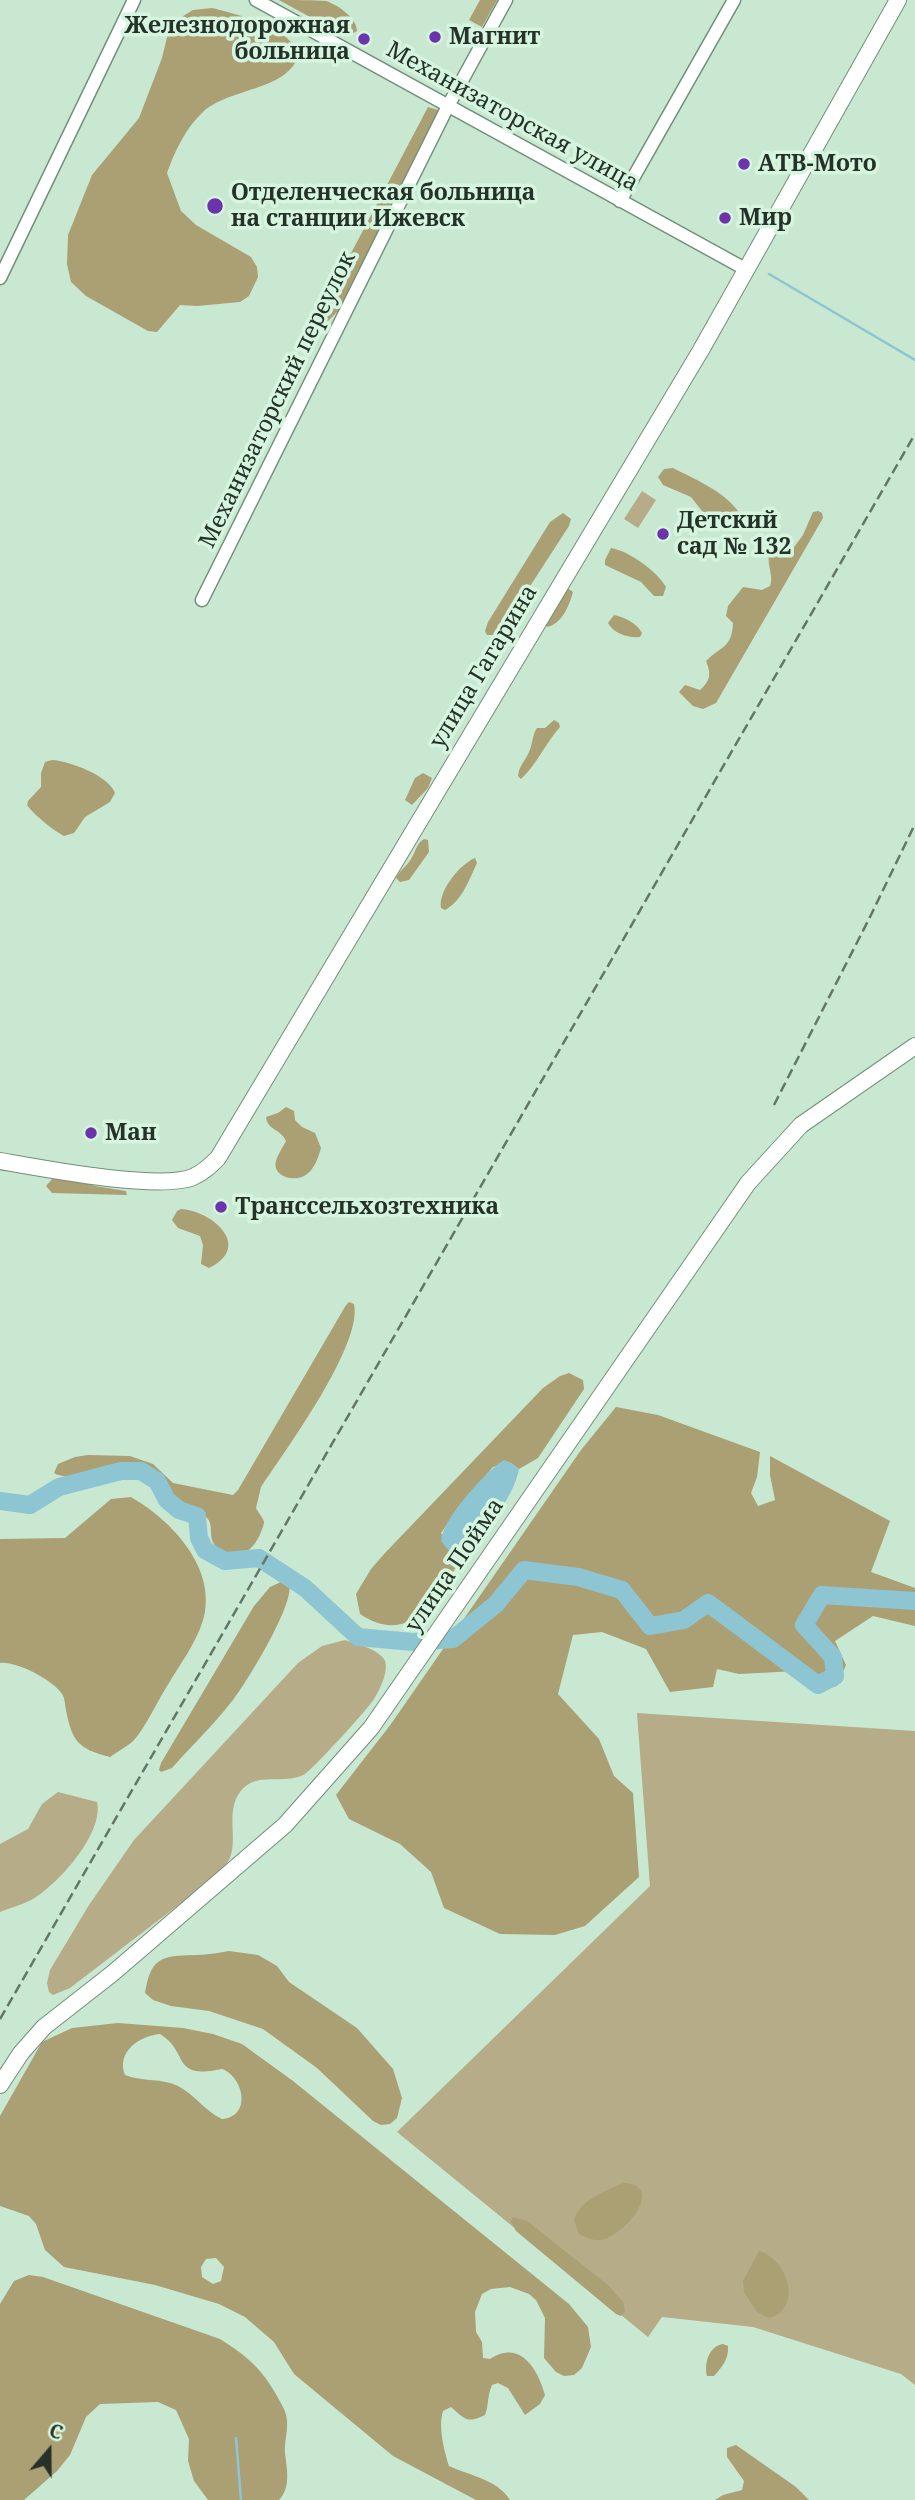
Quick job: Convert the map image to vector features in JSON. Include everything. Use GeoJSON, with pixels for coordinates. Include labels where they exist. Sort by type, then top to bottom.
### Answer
{"type":"FeatureCollection","features":[{"type":"Feature","properties":{"kind":"main road","name":"улица Гагарина"},"geometry":{"type":"LineString","coordinates":[[0,1161],[167,1182],[191,1178],[218,1158],[747,270],[898,0]]}},
{"type":"Feature","properties":{"kind":"main road","name":"улица Пойма"},"geometry":{"type":"LineString","coordinates":[[0,2085],[21,2053],[44,2027],[113,1973],[285,1825],[371,1728],[748,1182],[801,1125],[915,1046]]}},
{"type":"Feature","properties":{"kind":"street"},"geometry":{"type":"LineString","coordinates":[[0,278],[134,0]]}},
{"type":"Feature","properties":{"kind":"street","name":"Механизаторская улица"},"geometry":{"type":"LineString","coordinates":[[256,0],[747,270]]}},
{"type":"Feature","properties":{"kind":"street","name":"Механизаторский переулок"},"geometry":{"type":"LineString","coordinates":[[202,600],[448,106],[506,0]]}},
{"type":"Feature","properties":{"kind":"street"},"geometry":{"type":"LineString","coordinates":[[620,201],[734,0]]}},
{"type":"Feature","properties":{"kind":"shaded area"},"geometry":{"type":"Polygon","coordinates":[[[279,0],[326,1],[346,13],[354,21],[357,31],[348,36],[339,33],[279,0]]]}},
{"type":"Feature","properties":{"kind":"shaded area"},"geometry":{"type":"Polygon","coordinates":[[[480,0],[497,0],[482,27],[469,20],[480,0]]]}},
{"type":"Feature","properties":{"kind":"shaded area"},"geometry":{"type":"Polygon","coordinates":[[[212,8],[275,29],[290,41],[298,56],[292,67],[282,76],[227,98],[203,112],[181,141],[167,173],[181,211],[196,225],[251,257],[257,267],[258,277],[249,296],[240,302],[180,305],[157,332],[148,331],[86,296],[71,282],[67,264],[68,235],[92,175],[139,118],[162,58],[169,29],[175,21],[193,10],[212,8]]]}},
{"type":"Feature","properties":{"kind":"shaded area"},"geometry":{"type":"Polygon","coordinates":[[[428,107],[438,110],[440,115],[338,311],[327,322],[322,316],[328,297],[428,107]]]}},
{"type":"Feature","properties":{"kind":"shaded area"},"geometry":{"type":"Polygon","coordinates":[[[673,468],[724,497],[738,511],[737,516],[724,521],[706,516],[691,497],[663,485],[658,477],[664,469],[673,468]]]}},
{"type":"Feature","properties":{"kind":"shaded area"},"geometry":{"type":"Polygon","coordinates":[[[642,491],[656,500],[638,528],[624,519],[642,491]]]}},
{"type":"Feature","properties":{"kind":"shaded area"},"geometry":{"type":"Polygon","coordinates":[[[818,511],[823,518],[716,703],[703,709],[693,706],[679,692],[685,685],[700,690],[708,680],[706,661],[725,646],[732,631],[733,623],[726,616],[728,606],[743,587],[762,590],[770,586],[769,555],[792,550],[803,535],[813,512],[818,511]]]}},
{"type":"Feature","properties":{"kind":"shaded area"},"geometry":{"type":"Polygon","coordinates":[[[563,513],[571,519],[569,526],[501,631],[487,635],[485,631],[488,622],[550,522],[563,513]]]}},
{"type":"Feature","properties":{"kind":"shaded area"},"geometry":{"type":"Polygon","coordinates":[[[611,548],[634,557],[649,568],[666,587],[663,596],[654,596],[641,582],[605,565],[611,548]]]}},
{"type":"Feature","properties":{"kind":"shaded area"},"geometry":{"type":"Polygon","coordinates":[[[566,587],[573,592],[567,608],[557,622],[547,627],[545,623],[566,587]]]}},
{"type":"Feature","properties":{"kind":"shaded area"},"geometry":{"type":"Polygon","coordinates":[[[614,615],[637,626],[642,633],[640,637],[626,636],[614,630],[608,623],[614,615]]]}},
{"type":"Feature","properties":{"kind":"shaded area"},"geometry":{"type":"Polygon","coordinates":[[[554,720],[560,727],[521,779],[519,772],[535,731],[537,728],[545,728],[554,720]]]}},
{"type":"Feature","properties":{"kind":"shaded area"},"geometry":{"type":"Polygon","coordinates":[[[52,760],[88,770],[105,781],[115,793],[110,802],[85,817],[74,833],[64,836],[44,822],[27,805],[41,787],[41,773],[45,762],[52,760]]]}},
{"type":"Feature","properties":{"kind":"shaded area"},"geometry":{"type":"Polygon","coordinates":[[[423,773],[432,778],[428,788],[412,805],[405,800],[415,778],[423,773]]]}},
{"type":"Feature","properties":{"kind":"shaded area"},"geometry":{"type":"Polygon","coordinates":[[[424,839],[428,840],[429,852],[409,880],[400,882],[396,878],[424,839]]]}},
{"type":"Feature","properties":{"kind":"shaded area"},"geometry":{"type":"Polygon","coordinates":[[[475,858],[477,863],[460,896],[445,910],[441,908],[446,886],[463,866],[475,858]]]}},
{"type":"Feature","properties":{"kind":"shaded area"},"geometry":{"type":"Polygon","coordinates":[[[286,1107],[294,1111],[295,1120],[302,1127],[315,1133],[321,1148],[313,1168],[299,1178],[289,1178],[277,1171],[276,1161],[286,1141],[269,1125],[266,1117],[286,1107]]]}},
{"type":"Feature","properties":{"kind":"shaded area"},"geometry":{"type":"Polygon","coordinates":[[[69,1177],[95,1186],[126,1191],[127,1195],[52,1193],[46,1186],[53,1178],[69,1177]]]}},
{"type":"Feature","properties":{"kind":"shaded area"},"geometry":{"type":"Polygon","coordinates":[[[181,1209],[205,1216],[224,1231],[228,1250],[222,1260],[209,1268],[201,1264],[203,1245],[200,1236],[178,1228],[172,1220],[181,1209]]]}},
{"type":"Feature","properties":{"kind":"shaded area"},"geometry":{"type":"Polygon","coordinates":[[[349,1302],[354,1304],[354,1322],[347,1345],[320,1397],[261,1487],[256,1508],[264,1524],[258,1539],[243,1553],[230,1554],[216,1546],[213,1543],[209,1520],[173,1498],[153,1475],[143,1469],[120,1466],[72,1476],[54,1473],[58,1464],[75,1457],[130,1456],[153,1464],[173,1483],[233,1495],[349,1302]]]}},
{"type":"Feature","properties":{"kind":"shaded area"},"geometry":{"type":"Polygon","coordinates":[[[569,1373],[583,1380],[584,1389],[538,1458],[519,1469],[511,1463],[493,1467],[441,1533],[455,1554],[463,1555],[434,1600],[409,1621],[395,1625],[378,1623],[360,1614],[356,1594],[371,1569],[543,1388],[569,1373]]]}},
{"type":"Feature","properties":{"kind":"shaded area"},"geometry":{"type":"Polygon","coordinates":[[[616,1407],[658,1415],[760,1452],[757,1477],[751,1493],[758,1506],[775,1500],[770,1475],[770,1456],[890,1521],[871,1572],[915,1588],[915,1626],[873,1616],[835,1641],[846,1665],[837,1686],[815,1691],[797,1671],[739,1674],[717,1669],[713,1687],[670,1692],[646,1649],[602,1632],[573,1635],[558,1694],[599,1739],[614,1776],[633,1793],[639,1877],[585,1926],[555,1935],[500,1934],[444,1908],[431,1872],[400,1844],[349,1819],[336,1795],[391,1724],[581,1450],[616,1407]]]}},
{"type":"Feature","properties":{"kind":"shaded area"},"geometry":{"type":"Polygon","coordinates":[[[131,1497],[160,1517],[185,1544],[202,1576],[206,1594],[205,1612],[195,1640],[141,1730],[132,1742],[110,1757],[90,1751],[78,1742],[68,1721],[64,1697],[57,1689],[24,1668],[0,1663],[0,1539],[65,1538],[111,1499],[131,1497]]]}},
{"type":"Feature","properties":{"kind":"shaded area"},"geometry":{"type":"Polygon","coordinates":[[[283,1581],[289,1584],[286,1606],[246,1681],[225,1710],[172,1768],[161,1772],[161,1763],[254,1606],[270,1587],[283,1581]]]}},
{"type":"Feature","properties":{"kind":"shaded area"},"geometry":{"type":"Polygon","coordinates":[[[345,1640],[376,1652],[386,1663],[379,1690],[362,1715],[305,1774],[288,1779],[254,1782],[240,1792],[234,1807],[231,1855],[215,1877],[70,1988],[53,1995],[49,1992],[47,1983],[50,1970],[89,1905],[134,1840],[298,1663],[322,1646],[345,1640]]]}},
{"type":"Feature","properties":{"kind":"shaded area"},"geometry":{"type":"Polygon","coordinates":[[[637,1713],[915,1731],[915,2385],[901,2374],[753,2327],[662,2317],[648,2337],[397,2132],[650,1886],[637,1713]]]}},
{"type":"Feature","properties":{"kind":"shaded area"},"geometry":{"type":"Polygon","coordinates":[[[58,1792],[97,1802],[94,1827],[78,1855],[46,1890],[28,1902],[0,1912],[0,1844],[28,1829],[42,1804],[58,1792]]]}},
{"type":"Feature","properties":{"kind":"shaded area"},"geometry":{"type":"Polygon","coordinates":[[[229,1951],[258,1955],[277,1966],[289,1982],[357,2028],[393,2069],[402,2098],[397,2118],[390,2124],[381,2125],[373,2121],[317,2068],[263,2029],[209,2011],[171,2006],[153,2000],[145,1993],[154,1965],[166,1958],[229,1951]]]}},
{"type":"Feature","properties":{"kind":"shaded area"},"geometry":{"type":"Polygon","coordinates":[[[118,2023],[183,2028],[242,2044],[293,2081],[569,2304],[588,2327],[591,2347],[582,2368],[574,2375],[564,2376],[556,2372],[544,2358],[545,2318],[536,2300],[529,2294],[510,2287],[491,2289],[482,2294],[475,2312],[476,2332],[482,2342],[483,2358],[490,2359],[510,2353],[519,2355],[538,2376],[545,2395],[540,2404],[525,2415],[508,2388],[498,2383],[492,2385],[485,2415],[470,2420],[451,2407],[443,2411],[441,2431],[449,2466],[491,2483],[510,2500],[476,2500],[393,2456],[294,2374],[274,2342],[245,2317],[219,2304],[155,2285],[64,2267],[45,2250],[36,2224],[29,2216],[0,2206],[0,2116],[42,2042],[72,2028],[118,2023]],[[160,2034],[144,2038],[131,2047],[124,2059],[125,2075],[178,2086],[222,2119],[232,2117],[238,2111],[242,2096],[230,2073],[222,2069],[195,2071],[187,2068],[169,2041],[160,2034]],[[216,2258],[206,2259],[201,2267],[202,2277],[213,2284],[221,2281],[224,2267],[216,2258]]]}},
{"type":"Feature","properties":{"kind":"shaded area"},"geometry":{"type":"Polygon","coordinates":[[[624,2183],[636,2186],[641,2192],[641,2201],[630,2221],[610,2237],[600,2240],[579,2234],[574,2220],[582,2207],[594,2197],[624,2183]]]}},
{"type":"Feature","properties":{"kind":"shaded area"},"geometry":{"type":"Polygon","coordinates":[[[513,2217],[527,2221],[608,2285],[623,2302],[625,2312],[621,2316],[616,2314],[516,2231],[511,2222],[513,2217]]]}},
{"type":"Feature","properties":{"kind":"shaded area"},"geometry":{"type":"Polygon","coordinates":[[[759,2251],[778,2264],[788,2284],[786,2305],[779,2313],[768,2318],[756,2311],[744,2292],[743,2281],[759,2251]]]}},
{"type":"Feature","properties":{"kind":"shaded area"},"geometry":{"type":"Polygon","coordinates":[[[29,2275],[43,2277],[220,2339],[246,2357],[266,2378],[286,2414],[287,2478],[285,2490],[279,2500],[208,2500],[194,2481],[188,2461],[189,2439],[176,2410],[158,2402],[100,2404],[86,2417],[70,2455],[57,2471],[24,2500],[0,2500],[0,2304],[14,2281],[29,2275]]]}},
{"type":"Feature","properties":{"kind":"shaded area"},"geometry":{"type":"Polygon","coordinates":[[[723,2344],[728,2346],[724,2362],[714,2376],[707,2376],[706,2366],[711,2352],[723,2344]]]}},
{"type":"Feature","properties":{"kind":"shaded area"},"geometry":{"type":"Polygon","coordinates":[[[736,2445],[796,2487],[809,2500],[715,2500],[742,2490],[744,2481],[727,2457],[727,2448],[736,2445]]]}},
{"type":"Feature","properties":{"kind":"water"},"geometry":{"type":"Polygon","coordinates":[[[504,1460],[519,1469],[504,1504],[463,1555],[450,1552],[441,1541],[449,1521],[476,1485],[504,1460]]]}},
{"type":"Feature","properties":{"kind":"waterway"},"geometry":{"type":"LineString","coordinates":[[769,274],[915,360]]}},
{"type":"Feature","properties":{"kind":"waterway"},"geometry":{"type":"LineString","coordinates":[[0,1501],[30,1505],[59,1487],[121,1471],[141,1471],[157,1481],[167,1500],[179,1510],[197,1516],[199,1538],[205,1550],[225,1561],[259,1558],[305,1588],[358,1637],[413,1642],[453,1639],[496,1604],[524,1570],[578,1577],[622,1590],[650,1626],[684,1620],[708,1603],[818,1685],[835,1676],[833,1657],[804,1625],[822,1595],[915,1601]]}},
{"type":"Feature","properties":{"kind":"waterway"},"geometry":{"type":"LineString","coordinates":[[236,2438],[241,2500]]}},
{"type":"Feature","properties":{"kind":"railway"},"geometry":{"type":"LineString","coordinates":[[0,2019],[915,434]]}},
{"type":"Feature","properties":{"kind":"railway"},"geometry":{"type":"LineString","coordinates":[[774,1105],[915,824]]}},
{"type":"Feature","properties":{"kind":"place","name":"Магнит"},"geometry":{"type":"Point","coordinates":[435,37]}},
{"type":"Feature","properties":{"kind":"place","name":"Железнодорожная больница"},"geometry":{"type":"Point","coordinates":[364,39]}},
{"type":"Feature","properties":{"kind":"place","name":"АТВ-Мото"},"geometry":{"type":"Point","coordinates":[744,164]}},
{"type":"Feature","properties":{"kind":"place","name":"Отделенческая больница на станции Ижевск"},"geometry":{"type":"Point","coordinates":[215,206]}},
{"type":"Feature","properties":{"kind":"place","name":"Мир"},"geometry":{"type":"Point","coordinates":[725,218]}},
{"type":"Feature","properties":{"kind":"place","name":"Детский сад № 132"},"geometry":{"type":"Point","coordinates":[663,534]}},
{"type":"Feature","properties":{"kind":"place","name":"Ман"},"geometry":{"type":"Point","coordinates":[91,1133]}},
{"type":"Feature","properties":{"kind":"place","name":"Транссельхозтехника"},"geometry":{"type":"Point","coordinates":[221,1207]}}]}
